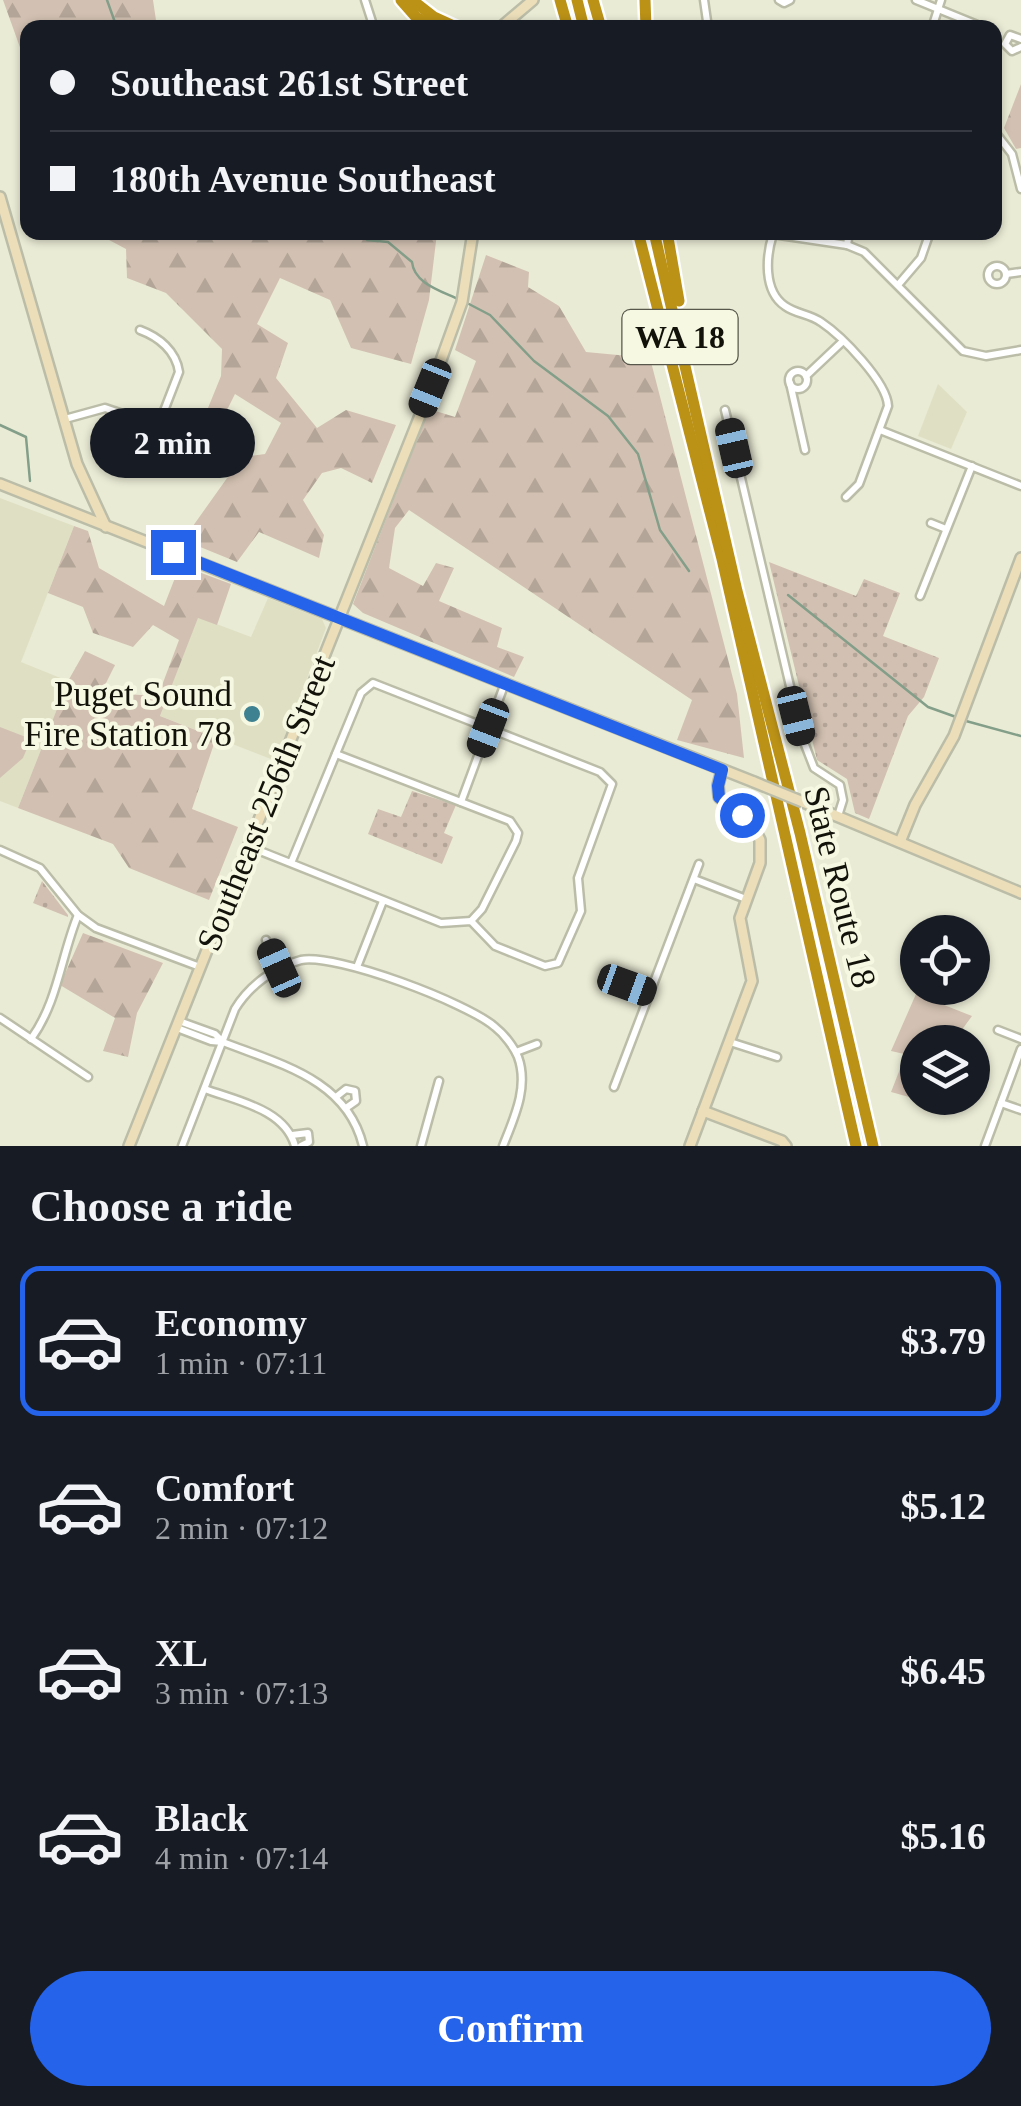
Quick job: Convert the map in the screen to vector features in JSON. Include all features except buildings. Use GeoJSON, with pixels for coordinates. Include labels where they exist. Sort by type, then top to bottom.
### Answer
{"type":"FeatureCollection","features":[{"type":"Feature","properties":{"kind":"highway"},"geometry":{"type":"LineString","coordinates":[[401,0],[421,20]]}},
{"type":"Feature","properties":{"kind":"highway"},"geometry":{"type":"LineString","coordinates":[[412,0],[441,20]]}},
{"type":"Feature","properties":{"kind":"highway","name":"State Route 18"},"geometry":{"type":"LineString","coordinates":[[638,240],[726,558]]}},
{"type":"Feature","properties":{"kind":"highway","name":"State Route 18"},"geometry":{"type":"LineString","coordinates":[[656,240],[704,443],[856,1146]]}},
{"type":"Feature","properties":{"kind":"highway"},"geometry":{"type":"LineString","coordinates":[[668,240],[704,443]]}},
{"type":"Feature","properties":{"kind":"highway","name":"State Route 18"},"geometry":{"type":"LineString","coordinates":[[733,591],[800,833],[873,1146]]}},
{"type":"Feature","properties":{"kind":"street"},"geometry":{"type":"LineString","coordinates":[[509,20],[532,0]]}},
{"type":"Feature","properties":{"kind":"street"},"geometry":{"type":"LineString","coordinates":[[779,0],[790,0]]}},
{"type":"Feature","properties":{"kind":"street"},"geometry":{"type":"LineString","coordinates":[[916,0],[966,20]]}},
{"type":"Feature","properties":{"kind":"street"},"geometry":{"type":"LineString","coordinates":[[935,20],[941,0]]}},
{"type":"Feature","properties":{"kind":"street"},"geometry":{"type":"LineString","coordinates":[[515,20],[520,11]]}},
{"type":"Feature","properties":{"kind":"street"},"geometry":{"type":"LineString","coordinates":[[1002,34],[1016,35],[1021,43],[1014,52],[1005,44],[1008,36]]}},
{"type":"Feature","properties":{"kind":"street"},"geometry":{"type":"LineString","coordinates":[[1002,141],[1012,154],[1021,189]]}},
{"type":"Feature","properties":{"kind":"street"},"geometry":{"type":"LineString","coordinates":[[1012,154],[1021,152]]}},
{"type":"Feature","properties":{"kind":"street"},"geometry":{"type":"LineString","coordinates":[[0,197],[64,420],[88,492],[105,518],[106,527]]}},
{"type":"Feature","properties":{"kind":"street","name":"Southeast 256th Street"},"geometry":{"type":"LineString","coordinates":[[129,1146],[450,337],[462,302],[473,240]]}},
{"type":"Feature","properties":{"kind":"street"},"geometry":{"type":"LineString","coordinates":[[770,240],[766,260],[775,296],[789,309],[822,322],[874,373],[887,394],[888,406],[859,484],[846,497]]}},
{"type":"Feature","properties":{"kind":"street"},"geometry":{"type":"LineString","coordinates":[[813,240],[864,252],[964,351],[986,356],[1021,350]]}},
{"type":"Feature","properties":{"kind":"street"},"geometry":{"type":"LineString","coordinates":[[847,245],[848,240]]}},
{"type":"Feature","properties":{"kind":"street"},"geometry":{"type":"LineString","coordinates":[[898,284],[922,258],[928,240]]}},
{"type":"Feature","properties":{"kind":"street"},"geometry":{"type":"LineString","coordinates":[[1006,274],[1021,272]]}},
{"type":"Feature","properties":{"kind":"street"},"geometry":{"type":"LineString","coordinates":[[134,469],[144,460],[179,366],[167,346],[140,330]]}},
{"type":"Feature","properties":{"kind":"street"},"geometry":{"type":"LineString","coordinates":[[805,450],[790,384],[802,388],[806,376],[842,342]]}},
{"type":"Feature","properties":{"kind":"street"},"geometry":{"type":"LineString","coordinates":[[64,420],[105,408],[158,426]]}},
{"type":"Feature","properties":{"kind":"street"},"geometry":{"type":"LineString","coordinates":[[725,410],[802,737],[810,763],[840,786],[843,800],[838,816]]}},
{"type":"Feature","properties":{"kind":"street"},"geometry":{"type":"LineString","coordinates":[[880,430],[1021,486]]}},
{"type":"Feature","properties":{"kind":"street"},"geometry":{"type":"LineString","coordinates":[[920,596],[972,466]]}},
{"type":"Feature","properties":{"kind":"street"},"geometry":{"type":"LineString","coordinates":[[0,484],[340,616],[1021,893]]}},
{"type":"Feature","properties":{"kind":"street"},"geometry":{"type":"LineString","coordinates":[[84,518],[88,492]]}},
{"type":"Feature","properties":{"kind":"street"},"geometry":{"type":"LineString","coordinates":[[931,523],[946,529]]}},
{"type":"Feature","properties":{"kind":"street"},"geometry":{"type":"LineString","coordinates":[[900,842],[915,804],[954,736],[1021,558]]}},
{"type":"Feature","properties":{"kind":"street"},"geometry":{"type":"LineString","coordinates":[[291,862],[368,684],[380,684],[600,772],[610,781],[613,789],[579,873],[581,911],[564,953],[554,965],[544,966],[495,946],[470,921]]}},
{"type":"Feature","properties":{"kind":"street"},"geometry":{"type":"LineString","coordinates":[[461,802],[506,684]]}},
{"type":"Feature","properties":{"kind":"street"},"geometry":{"type":"LineString","coordinates":[[250,847],[441,924],[470,921],[485,903],[518,833],[510,821],[336,754]]}},
{"type":"Feature","properties":{"kind":"street"},"geometry":{"type":"LineString","coordinates":[[690,1146],[752,981],[740,926],[760,863],[760,840],[752,824],[719,797],[722,770]]}},
{"type":"Feature","properties":{"kind":"street"},"geometry":{"type":"LineString","coordinates":[[0,850],[40,868],[78,915],[96,928],[201,968]]}},
{"type":"Feature","properties":{"kind":"street"},"geometry":{"type":"LineString","coordinates":[[614,1087],[699,864]]}},
{"type":"Feature","properties":{"kind":"street"},"geometry":{"type":"LineString","coordinates":[[694,879],[746,899]]}},
{"type":"Feature","properties":{"kind":"street"},"geometry":{"type":"LineString","coordinates":[[357,967],[382,901]]}},
{"type":"Feature","properties":{"kind":"street"},"geometry":{"type":"LineString","coordinates":[[31,1039],[42,1024],[78,915]]}},
{"type":"Feature","properties":{"kind":"street"},"geometry":{"type":"LineString","coordinates":[[266,940],[279,968]]}},
{"type":"Feature","properties":{"kind":"street"},"geometry":{"type":"LineString","coordinates":[[182,1146],[245,994],[279,968],[311,959],[335,960],[357,967],[472,1012],[496,1027],[516,1052],[522,1080],[503,1146]]}},
{"type":"Feature","properties":{"kind":"street"},"geometry":{"type":"LineString","coordinates":[[604,977],[650,993]]}},
{"type":"Feature","properties":{"kind":"street"},"geometry":{"type":"LineString","coordinates":[[0,1018],[88,1077]]}},
{"type":"Feature","properties":{"kind":"street"},"geometry":{"type":"LineString","coordinates":[[178,1024],[216,1034],[223,1042],[312,1077],[346,1108],[363,1146]]}},
{"type":"Feature","properties":{"kind":"street"},"geometry":{"type":"LineString","coordinates":[[998,1030],[1021,1038]]}},
{"type":"Feature","properties":{"kind":"street"},"geometry":{"type":"LineString","coordinates":[[730,1042],[778,1057]]}},
{"type":"Feature","properties":{"kind":"street"},"geometry":{"type":"LineString","coordinates":[[516,1052],[537,1044]]}},
{"type":"Feature","properties":{"kind":"street"},"geometry":{"type":"LineString","coordinates":[[986,1146],[1021,1049]]}},
{"type":"Feature","properties":{"kind":"street"},"geometry":{"type":"LineString","coordinates":[[421,1146],[439,1081]]}},
{"type":"Feature","properties":{"kind":"street"},"geometry":{"type":"LineString","coordinates":[[205,1089],[268,1112],[298,1146],[309,1142],[308,1133],[292,1135]]}},
{"type":"Feature","properties":{"kind":"street"},"geometry":{"type":"LineString","coordinates":[[336,1097],[346,1089],[355,1091],[356,1101],[346,1108]]}},
{"type":"Feature","properties":{"kind":"street"},"geometry":{"type":"LineString","coordinates":[[1001,1103],[1021,1110]]}},
{"type":"Feature","properties":{"kind":"street"},"geometry":{"type":"LineString","coordinates":[[703,1111],[786,1146]]}},
{"type":"Feature","properties":{"kind":"shaded area"},"geometry":{"type":"Polygon","coordinates":[[[938,384],[967,412],[951,449],[918,436],[938,384]]]}},
{"type":"Feature","properties":{"kind":"shaded area"},"geometry":{"type":"Polygon","coordinates":[[[0,498],[74,526],[21,662],[68,681],[18,808],[0,801],[0,498]]]}},
{"type":"Feature","properties":{"kind":"shaded area"},"geometry":{"type":"Polygon","coordinates":[[[268,598],[322,619],[326,628],[276,761],[160,716],[198,617],[251,637],[268,598]]]}},
{"type":"Feature","properties":{"kind":"green space"},"geometry":{"type":"Polygon","coordinates":[[[3,0],[153,0],[156,20],[20,20],[20,47],[3,0]]]}},
{"type":"Feature","properties":{"kind":"green space"},"geometry":{"type":"Polygon","coordinates":[[[1021,84],[1021,148],[1016,149],[1004,128],[1021,84]]]}},
{"type":"Feature","properties":{"kind":"green space"},"geometry":{"type":"Polygon","coordinates":[[[109,240],[436,240],[429,300],[411,364],[351,348],[330,300],[280,278],[257,324],[288,343],[276,378],[317,428],[346,410],[396,425],[372,483],[341,468],[322,473],[303,500],[324,535],[319,558],[259,532],[237,562],[183,540],[242,457],[265,454],[281,423],[235,394],[216,432],[199,430],[221,376],[222,349],[166,293],[127,278],[126,249],[109,240]]]}},
{"type":"Feature","properties":{"kind":"green space"},"geometry":{"type":"Polygon","coordinates":[[[486,255],[529,272],[528,287],[559,306],[586,352],[650,358],[737,694],[744,758],[677,740],[692,700],[409,510],[395,528],[389,568],[423,586],[436,563],[454,568],[439,601],[502,628],[497,647],[524,657],[514,677],[363,613],[353,604],[429,409],[455,417],[476,361],[455,350],[486,255]]]}},
{"type":"Feature","properties":{"kind":"green space"},"geometry":{"type":"Polygon","coordinates":[[[74,526],[88,531],[99,568],[164,606],[180,565],[231,584],[217,625],[198,618],[160,716],[216,738],[192,809],[238,827],[209,900],[129,868],[113,844],[18,808],[68,681],[85,651],[115,665],[105,685],[124,694],[158,696],[179,640],[153,625],[133,647],[93,633],[83,607],[48,593],[74,526]]]}},
{"type":"Feature","properties":{"kind":"green space"},"geometry":{"type":"Polygon","coordinates":[[[769,562],[856,596],[864,579],[900,593],[883,636],[939,658],[924,697],[908,716],[869,819],[855,813],[847,779],[817,760],[769,562]]]}},
{"type":"Feature","properties":{"kind":"green space"},"geometry":{"type":"Polygon","coordinates":[[[0,727],[31,739],[23,758],[0,778],[0,727]]]}},
{"type":"Feature","properties":{"kind":"green space"},"geometry":{"type":"Polygon","coordinates":[[[412,791],[456,805],[444,833],[453,837],[442,864],[368,834],[378,809],[401,817],[412,791]]]}},
{"type":"Feature","properties":{"kind":"green space"},"geometry":{"type":"Polygon","coordinates":[[[42,881],[68,915],[68,917],[33,903],[42,881]]]}},
{"type":"Feature","properties":{"kind":"green space"},"geometry":{"type":"Polygon","coordinates":[[[83,933],[163,963],[137,1013],[128,1057],[103,1051],[115,1018],[60,985],[83,933]]]}},
{"type":"Feature","properties":{"kind":"green space"},"geometry":{"type":"Polygon","coordinates":[[[911,1005],[944,1005],[972,1016],[965,1025],[902,1025],[911,1005]]]}},
{"type":"Feature","properties":{"kind":"green space"},"geometry":{"type":"Polygon","coordinates":[[[900,1030],[900,1053],[891,1051],[900,1030]]]}},
{"type":"Feature","properties":{"kind":"green space"},"geometry":{"type":"Polygon","coordinates":[[[900,1069],[900,1094],[891,1092],[900,1069]]]}},
{"type":"Feature","properties":{"kind":"waterway"},"geometry":{"type":"LineString","coordinates":[[107,0],[114,20]]}},
{"type":"Feature","properties":{"kind":"waterway"},"geometry":{"type":"LineString","coordinates":[[367,240],[388,242],[412,262],[423,281],[460,300]]}},
{"type":"Feature","properties":{"kind":"waterway"},"geometry":{"type":"LineString","coordinates":[[467,303],[490,315],[534,361],[608,416],[638,454],[660,530],[689,571]]}},
{"type":"Feature","properties":{"kind":"waterway"},"geometry":{"type":"LineString","coordinates":[[0,425],[26,437],[30,481]]}},
{"type":"Feature","properties":{"kind":"waterway"},"geometry":{"type":"LineString","coordinates":[[788,595],[928,707],[956,717]]}},
{"type":"Feature","properties":{"kind":"waterway"},"geometry":{"type":"LineString","coordinates":[[966,721],[1021,736]]}},
{"type":"Feature","properties":{"kind":"place","name":"Puget Sound Fire Station 78"},"geometry":{"type":"Point","coordinates":[252,714]}},
{"type":"Feature","properties":{"kind":"route"},"geometry":{"type":"LineString","coordinates":[[173,552],[722,770],[719,797],[742,815]]}}]}
